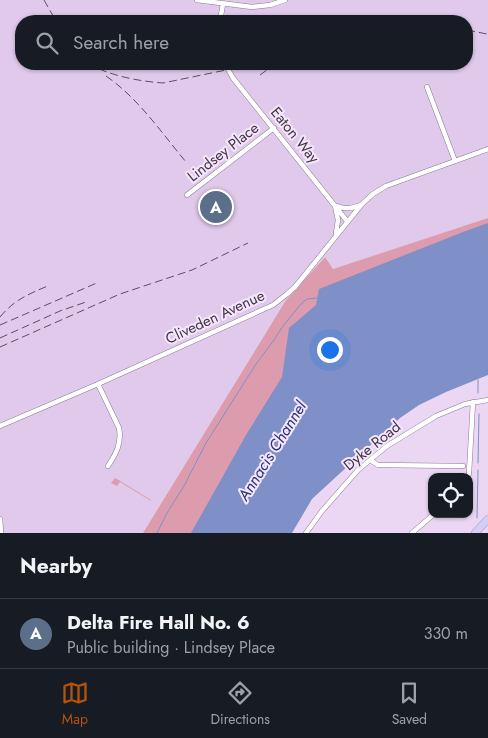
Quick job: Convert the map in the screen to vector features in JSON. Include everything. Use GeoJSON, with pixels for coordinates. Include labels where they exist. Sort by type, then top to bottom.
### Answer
{"type":"FeatureCollection","features":[{"type":"Feature","properties":{"kind":"highway"},"geometry":{"type":"LineString","coordinates":[[475,533],[488,519]]}},
{"type":"Feature","properties":{"kind":"street"},"geometry":{"type":"LineString","coordinates":[[197,0],[252,7],[270,5],[285,0]]}},
{"type":"Feature","properties":{"kind":"street"},"geometry":{"type":"LineString","coordinates":[[221,15],[223,4]]}},
{"type":"Feature","properties":{"kind":"street","name":"Eaton Way"},"geometry":{"type":"LineString","coordinates":[[228,70],[347,221]]}},
{"type":"Feature","properties":{"kind":"street"},"geometry":{"type":"LineString","coordinates":[[427,87],[456,161]]}},
{"type":"Feature","properties":{"kind":"street","name":"Lindsey Place"},"geometry":{"type":"LineString","coordinates":[[187,195],[274,128]]}},
{"type":"Feature","properties":{"kind":"street","name":"Cliveden Avenue"},"geometry":{"type":"LineString","coordinates":[[0,426],[272,305],[287,294],[347,221],[373,194],[386,186],[488,149]]}},
{"type":"Feature","properties":{"kind":"street"},"geometry":{"type":"LineString","coordinates":[[335,205],[347,209],[362,204]]}},
{"type":"Feature","properties":{"kind":"street"},"geometry":{"type":"LineString","coordinates":[[335,205],[338,220],[335,236]]}},
{"type":"Feature","properties":{"kind":"street"},"geometry":{"type":"LineString","coordinates":[[98,384],[119,428],[120,434],[117,452],[108,466]]}},
{"type":"Feature","properties":{"kind":"street","name":"Dyke Road"},"geometry":{"type":"LineString","coordinates":[[306,533],[322,511],[358,470],[387,446],[436,416],[465,404],[488,400]]}},
{"type":"Feature","properties":{"kind":"street"},"geometry":{"type":"LineString","coordinates":[[469,473],[473,402]]}},
{"type":"Feature","properties":{"kind":"street"},"geometry":{"type":"LineString","coordinates":[[370,460],[378,465],[463,466]]}},
{"type":"Feature","properties":{"kind":"street"},"geometry":{"type":"LineString","coordinates":[[412,533],[429,518]]}},
{"type":"Feature","properties":{"kind":"street"},"geometry":{"type":"LineString","coordinates":[[0,519],[1,533]]}},
{"type":"Feature","properties":{"kind":"shaded area"},"geometry":{"type":"Polygon","coordinates":[[[0,0],[488,0],[488,218],[333,269],[324,257],[286,300],[143,533],[0,533],[0,0]]]}},
{"type":"Feature","properties":{"kind":"shaded area"},"geometry":{"type":"Polygon","coordinates":[[[488,218],[488,223],[200,533],[143,533],[286,300],[325,257],[333,269],[488,218]]]}},
{"type":"Feature","properties":{"kind":"shaded area"},"geometry":{"type":"Polygon","coordinates":[[[115,478],[151,501],[120,482],[117,486],[111,483],[115,478]]]}},
{"type":"Feature","properties":{"kind":"water","name":"Annacis Channel"},"geometry":{"type":"Polygon","coordinates":[[[488,223],[488,375],[419,405],[400,418],[312,499],[292,533],[191,533],[246,435],[282,377],[289,328],[316,305],[319,289],[488,223]]]}},
{"type":"Feature","properties":{"kind":"waterway"},"geometry":{"type":"LineString","coordinates":[[157,533],[206,443],[256,364],[301,304],[307,299],[317,298]]}},
{"type":"Feature","properties":{"kind":"waterway"},"geometry":{"type":"LineString","coordinates":[[478,380],[478,393]]}},
{"type":"Feature","properties":{"kind":"waterway"},"geometry":{"type":"LineString","coordinates":[[478,463],[479,414]]}},
{"type":"Feature","properties":{"kind":"waterway"},"geometry":{"type":"LineString","coordinates":[[477,518],[478,470]]}},
{"type":"Feature","properties":{"kind":"railway"},"geometry":{"type":"LineString","coordinates":[[44,0],[53,15]]}},
{"type":"Feature","properties":{"kind":"railway"},"geometry":{"type":"LineString","coordinates":[[473,31],[487,34]]}},
{"type":"Feature","properties":{"kind":"railway"},"geometry":{"type":"LineString","coordinates":[[102,70],[125,77],[163,83],[226,70]]}},
{"type":"Feature","properties":{"kind":"railway"},"geometry":{"type":"LineString","coordinates":[[260,75],[267,70]]}},
{"type":"Feature","properties":{"kind":"railway"},"geometry":{"type":"LineString","coordinates":[[106,76],[139,105],[186,162]]}},
{"type":"Feature","properties":{"kind":"railway"},"geometry":{"type":"LineString","coordinates":[[0,347],[120,294],[192,270],[248,243]]}},
{"type":"Feature","properties":{"kind":"railway"},"geometry":{"type":"LineString","coordinates":[[0,325],[99,282]]}},
{"type":"Feature","properties":{"kind":"railway"},"geometry":{"type":"LineString","coordinates":[[0,317],[17,301],[50,285]]}},
{"type":"Feature","properties":{"kind":"railway"},"geometry":{"type":"LineString","coordinates":[[0,338],[60,311],[86,302]]}},
{"type":"Feature","properties":{"kind":"place","name":"Delta Fire Hall No. 6"},"geometry":{"type":"Point","coordinates":[216,207]}}]}
